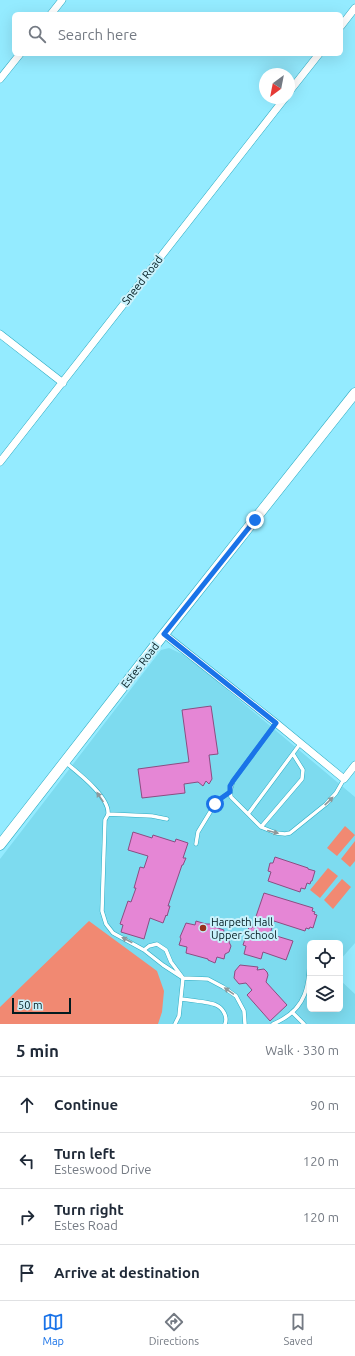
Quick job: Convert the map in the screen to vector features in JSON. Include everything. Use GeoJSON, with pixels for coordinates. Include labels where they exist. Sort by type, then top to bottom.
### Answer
{"type":"FeatureCollection","features":[{"type":"Feature","properties":{"kind":"main road","name":"Estes Road"},"geometry":{"type":"LineString","coordinates":[[0,845],[164,634],[355,393]]}},
{"type":"Feature","properties":{"kind":"street"},"geometry":{"type":"LineString","coordinates":[[53,12],[62,0]]}},
{"type":"Feature","properties":{"kind":"street"},"geometry":{"type":"LineString","coordinates":[[343,23],[355,8]]}},
{"type":"Feature","properties":{"kind":"street"},"geometry":{"type":"LineString","coordinates":[[0,79],[18,56]]}},
{"type":"Feature","properties":{"kind":"street"},"geometry":{"type":"LineString","coordinates":[[295,84],[317,56]]}},
{"type":"Feature","properties":{"kind":"street","name":"Sneed Road"},"geometry":{"type":"LineString","coordinates":[[0,462],[279,104]]}},
{"type":"Feature","properties":{"kind":"street"},"geometry":{"type":"LineString","coordinates":[[0,334],[62,383]]}},
{"type":"Feature","properties":{"kind":"street"},"geometry":{"type":"LineString","coordinates":[[164,634],[344,779],[355,765]]}},
{"type":"Feature","properties":{"kind":"lane"},"geometry":{"type":"LineString","coordinates":[[276,723],[230,786],[231,797],[261,828],[276,833],[290,833],[332,798],[344,779]]}},
{"type":"Feature","properties":{"kind":"lane"},"geometry":{"type":"LineString","coordinates":[[248,814],[300,744]]}},
{"type":"Feature","properties":{"kind":"lane"},"geometry":{"type":"LineString","coordinates":[[261,828],[302,779],[303,770],[293,754]]}},
{"type":"Feature","properties":{"kind":"lane"},"geometry":{"type":"LineString","coordinates":[[64,762],[94,787],[105,804],[108,814],[105,820],[102,911],[106,924],[113,933],[144,950],[183,978],[208,979],[236,996],[244,1011],[245,1024]]}},
{"type":"Feature","properties":{"kind":"lane"},"geometry":{"type":"LineString","coordinates":[[196,844],[198,832],[215,804],[230,792]]}},
{"type":"Feature","properties":{"kind":"lane"},"geometry":{"type":"LineString","coordinates":[[108,814],[152,816],[167,819]]}},
{"type":"Feature","properties":{"kind":"lane"},"geometry":{"type":"LineString","coordinates":[[144,950],[149,946],[157,944],[166,950],[171,962],[183,978],[179,1016],[175,1024]]}},
{"type":"Feature","properties":{"kind":"lane"},"geometry":{"type":"LineString","coordinates":[[273,1024],[283,1020],[298,1007],[306,993],[309,976]]}},
{"type":"Feature","properties":{"kind":"lane"},"geometry":{"type":"LineString","coordinates":[[180,999],[216,1004],[224,1012],[226,1020],[225,1024]]}},
{"type":"Feature","properties":{"kind":"lane"},"geometry":{"type":"LineString","coordinates":[[292,1012],[304,1024]]}},
{"type":"Feature","properties":{"kind":"shaded area"},"geometry":{"type":"Polygon","coordinates":[[[169,648],[182,654],[213,678],[355,797],[355,943],[343,957],[343,940],[307,940],[307,1012],[343,1012],[343,983],[355,994],[355,1024],[0,1024],[0,859],[161,650],[169,648]]]}},
{"type":"Feature","properties":{"kind":"shaded area"},"geometry":{"type":"Polygon","coordinates":[[[345,826],[355,835],[337,856],[327,848],[345,826]]]}},
{"type":"Feature","properties":{"kind":"shaded area"},"geometry":{"type":"Polygon","coordinates":[[[355,841],[355,861],[350,867],[341,859],[355,841]]]}},
{"type":"Feature","properties":{"kind":"shaded area"},"geometry":{"type":"Polygon","coordinates":[[[328,868],[338,876],[320,898],[310,890],[328,868]]]}},
{"type":"Feature","properties":{"kind":"shaded area"},"geometry":{"type":"Polygon","coordinates":[[[342,879],[351,887],[333,909],[324,900],[342,879]]]}},
{"type":"Feature","properties":{"kind":"shaded area"},"geometry":{"type":"Polygon","coordinates":[[[89,921],[157,971],[164,991],[162,1012],[158,1024],[0,1024],[0,1007],[89,921]]]}},
{"type":"Feature","properties":{"kind":"building"},"geometry":{"type":"Polygon","coordinates":[[[211,706],[218,754],[209,755],[212,779],[209,784],[206,781],[203,786],[198,782],[184,784],[185,793],[142,798],[138,769],[189,762],[182,710],[211,706]]]}},
{"type":"Feature","properties":{"kind":"building"},"geometry":{"type":"Polygon","coordinates":[[[133,832],[152,838],[153,835],[175,842],[176,839],[188,843],[183,858],[186,858],[182,865],[168,906],[170,906],[167,916],[166,915],[163,923],[150,918],[144,939],[121,932],[123,925],[120,924],[128,901],[131,902],[136,888],[134,888],[140,867],[144,868],[148,856],[128,850],[133,832]]]}},
{"type":"Feature","properties":{"kind":"building"},"geometry":{"type":"Polygon","coordinates":[[[275,857],[315,871],[310,884],[307,883],[305,889],[301,888],[300,892],[268,881],[271,872],[268,871],[270,863],[273,863],[275,857]]]}},
{"type":"Feature","properties":{"kind":"building"},"geometry":{"type":"Polygon","coordinates":[[[264,893],[313,908],[312,911],[317,915],[313,928],[306,928],[305,931],[274,921],[270,934],[293,941],[286,960],[263,952],[261,959],[244,954],[246,946],[243,945],[249,927],[252,928],[264,893]]]}},
{"type":"Feature","properties":{"kind":"building"},"geometry":{"type":"Polygon","coordinates":[[[196,921],[211,924],[224,930],[223,934],[230,938],[229,942],[231,946],[229,952],[225,954],[224,959],[217,957],[215,963],[208,959],[186,953],[187,947],[179,945],[181,939],[180,937],[186,923],[195,925],[196,921]]]}},
{"type":"Feature","properties":{"kind":"building"},"geometry":{"type":"Polygon","coordinates":[[[240,965],[258,967],[257,970],[264,969],[268,975],[266,982],[287,1005],[270,1021],[247,995],[252,990],[246,983],[239,984],[234,978],[235,971],[240,965]]]}},
{"type":"Feature","properties":{"kind":"place","name":"Harpeth Hall Upper School"},"geometry":{"type":"Point","coordinates":[203,928]}},
{"type":"Feature","properties":{"kind":"route"},"geometry":{"type":"LineString","coordinates":[[215,804],[230,792],[230,786],[233,781],[276,723],[164,634],[255,520]]}}]}
